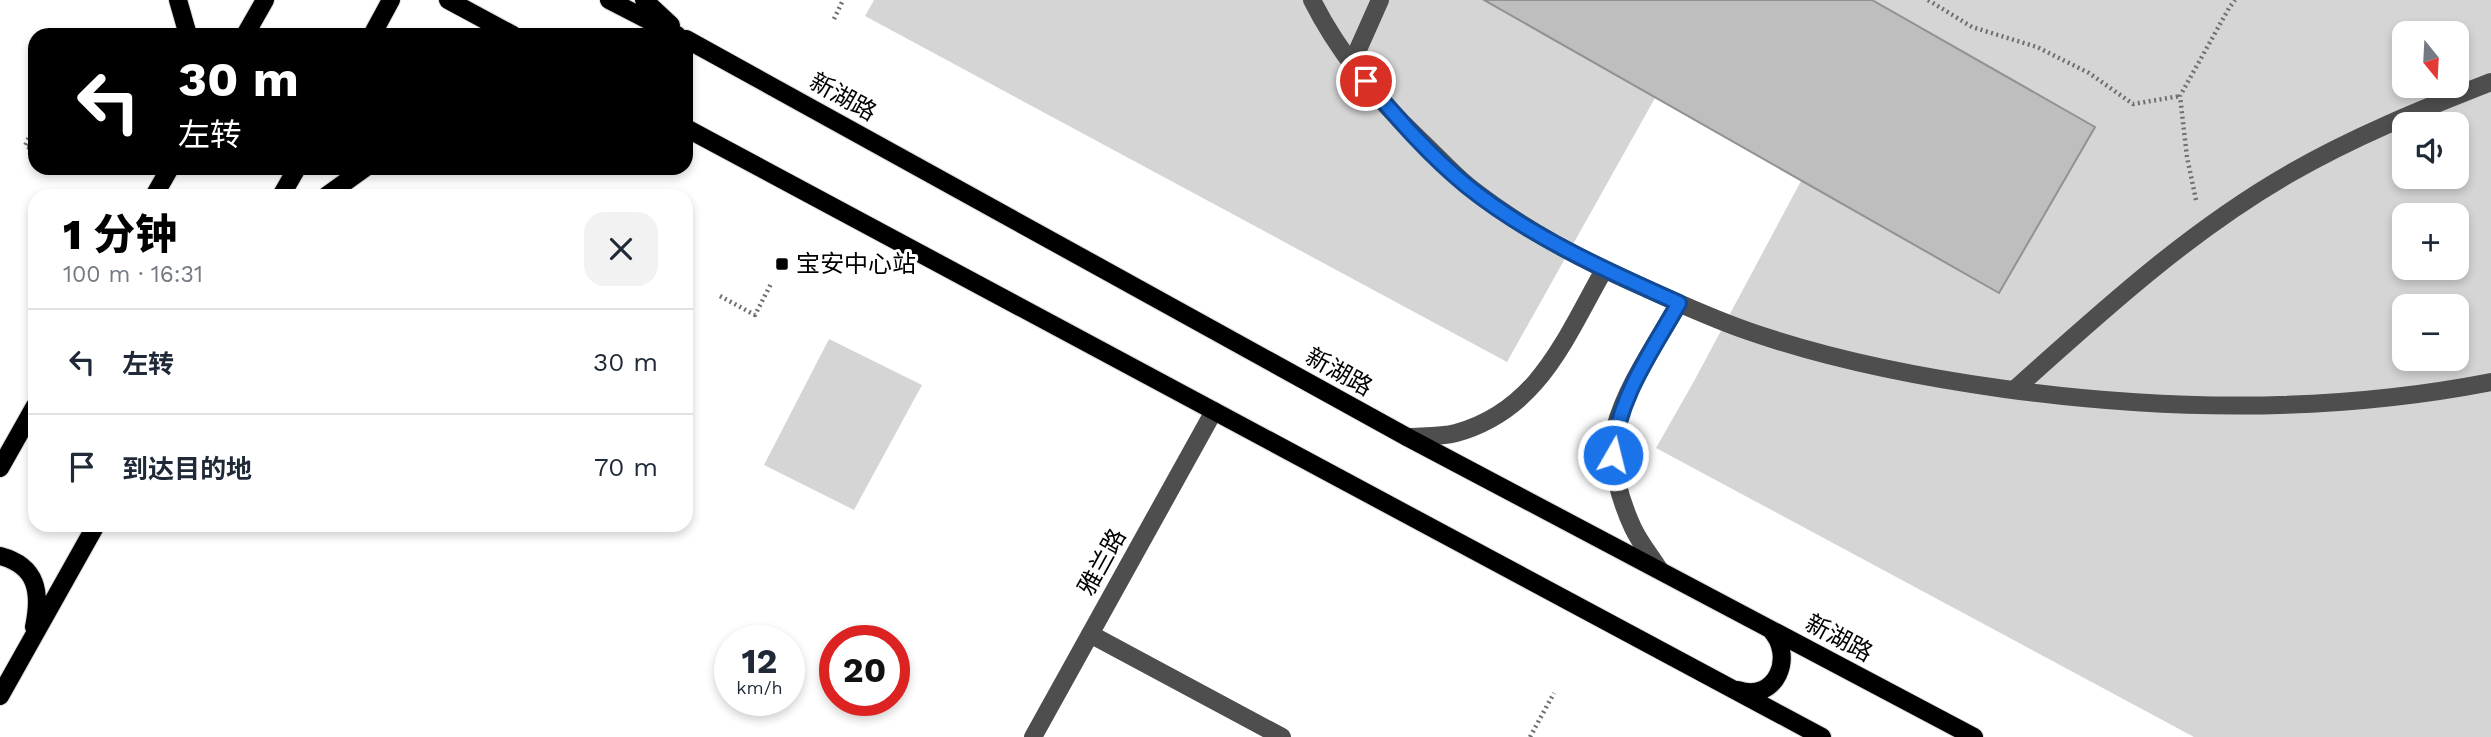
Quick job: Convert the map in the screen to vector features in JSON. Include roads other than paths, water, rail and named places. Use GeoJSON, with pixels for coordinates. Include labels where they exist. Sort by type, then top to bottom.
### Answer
{"type":"FeatureCollection","features":[{"type":"Feature","properties":{"kind":"main road"},"geometry":{"type":"LineString","coordinates":[[178,0],[186,28]]}},
{"type":"Feature","properties":{"kind":"main road"},"geometry":{"type":"LineString","coordinates":[[249,28],[265,0]]}},
{"type":"Feature","properties":{"kind":"main road"},"geometry":{"type":"LineString","coordinates":[[376,28],[391,0]]}},
{"type":"Feature","properties":{"kind":"main road"},"geometry":{"type":"LineString","coordinates":[[448,0],[500,28]]}},
{"type":"Feature","properties":{"kind":"main road"},"geometry":{"type":"LineString","coordinates":[[610,0],[664,28]]}},
{"type":"Feature","properties":{"kind":"main road","name":"新湖路"},"geometry":{"type":"LineString","coordinates":[[645,0],[676,28]]}},
{"type":"Feature","properties":{"kind":"main road","name":"新湖路"},"geometry":{"type":"LineString","coordinates":[[693,41],[1407,437],[1974,737]]}},
{"type":"Feature","properties":{"kind":"main road"},"geometry":{"type":"LineString","coordinates":[[693,132],[1822,737]]}},
{"type":"Feature","properties":{"kind":"main road"},"geometry":{"type":"LineString","coordinates":[[336,189],[355,175]]}},
{"type":"Feature","properties":{"kind":"main road"},"geometry":{"type":"LineString","coordinates":[[0,468],[28,418]]}},
{"type":"Feature","properties":{"kind":"main road"},"geometry":{"type":"LineString","coordinates":[[0,696],[92,532]]}},
{"type":"Feature","properties":{"kind":"main road"},"geometry":{"type":"LineString","coordinates":[[0,556],[14,560],[28,570],[36,587],[38,608],[31,641]]}},
{"type":"Feature","properties":{"kind":"main road"},"geometry":{"type":"LineString","coordinates":[[1728,687],[1752,692],[1769,685],[1776,678],[1781,670],[1783,651],[1769,628]]}},
{"type":"Feature","properties":{"kind":"street"},"geometry":{"type":"LineString","coordinates":[[1312,0],[1352,63],[1396,117],[1467,186],[1536,232],[1604,270],[1747,331],[1823,354],[1923,377],[2110,402],[2215,406],[2336,402],[2453,390],[2491,382]]}},
{"type":"Feature","properties":{"kind":"street"},"geometry":{"type":"LineString","coordinates":[[1352,63],[1380,0]]}},
{"type":"Feature","properties":{"kind":"street"},"geometry":{"type":"LineString","coordinates":[[2014,390],[2120,295],[2202,232],[2288,174],[2384,125],[2491,82]]}},
{"type":"Feature","properties":{"kind":"street"},"geometry":{"type":"LineString","coordinates":[[1407,437],[1454,434],[1490,421],[1520,400],[1545,373],[1604,270]]}},
{"type":"Feature","properties":{"kind":"street"},"geometry":{"type":"LineString","coordinates":[[1659,569],[1633,529],[1619,490],[1613,455],[1615,430],[1624,402],[1679,303]]}},
{"type":"Feature","properties":{"kind":"street","name":"雅兰路"},"geometry":{"type":"LineString","coordinates":[[1032,737],[1213,411]]}},
{"type":"Feature","properties":{"kind":"street"},"geometry":{"type":"LineString","coordinates":[[1090,634],[1282,737]]}},
{"type":"Feature","properties":{"kind":"place","name":"宝安中心站"},"geometry":{"type":"Point","coordinates":[782,264]}}]}
